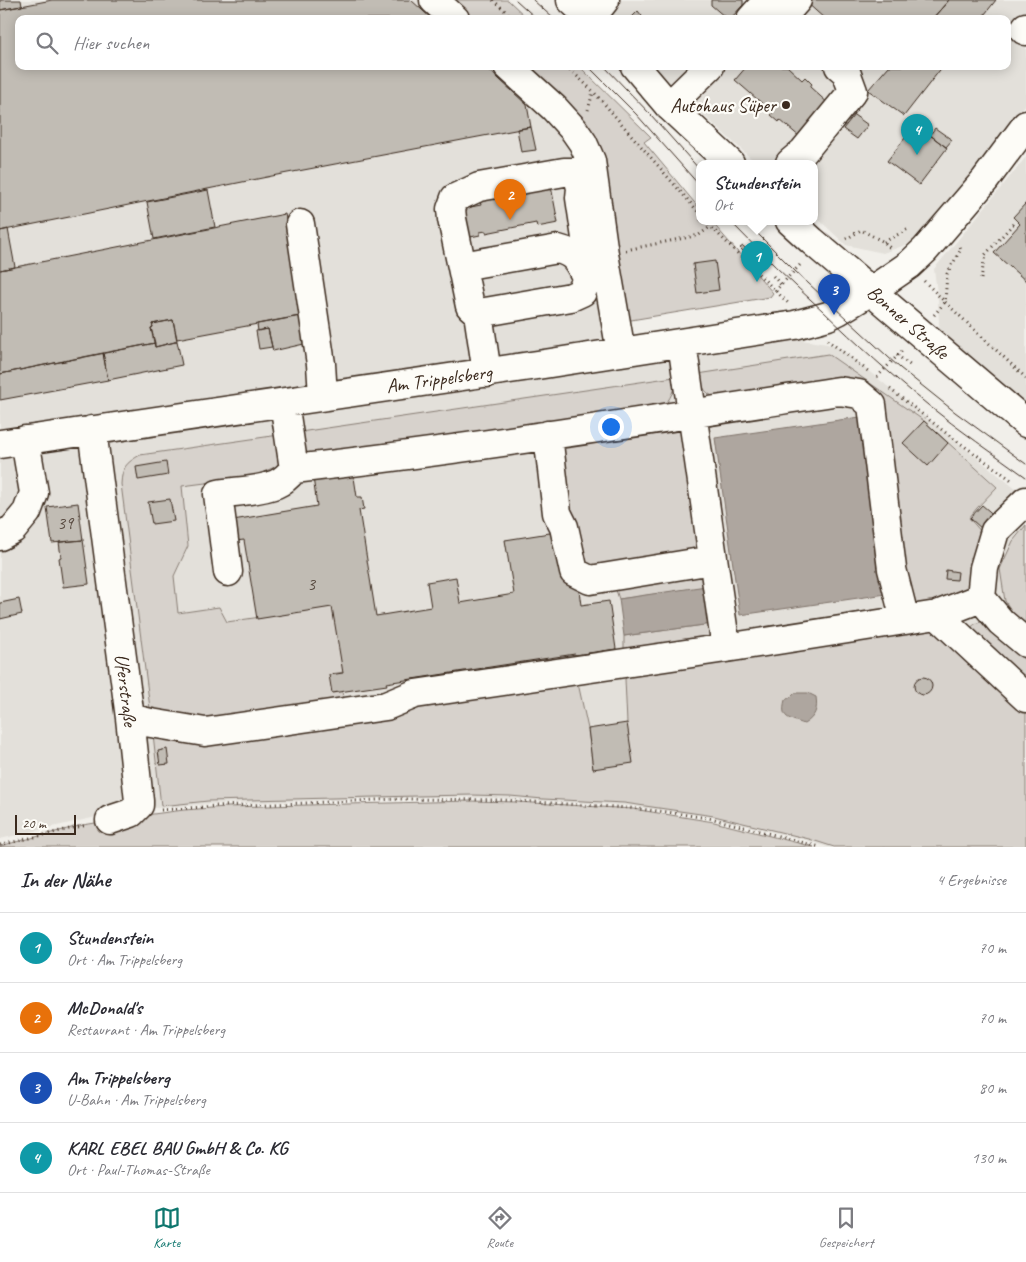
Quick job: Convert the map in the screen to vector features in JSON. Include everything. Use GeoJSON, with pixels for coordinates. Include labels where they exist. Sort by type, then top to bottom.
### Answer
{"type":"FeatureCollection","features":[{"type":"Feature","properties":{"kind":"street"},"geometry":{"type":"LineString","coordinates":[[434,0],[451,15]]}},
{"type":"Feature","properties":{"kind":"street"},"geometry":{"type":"LineString","coordinates":[[755,15],[768,0]]}},
{"type":"Feature","properties":{"kind":"street"},"geometry":{"type":"LineString","coordinates":[[784,15],[797,0]]}},
{"type":"Feature","properties":{"kind":"street"},"geometry":{"type":"LineString","coordinates":[[1026,27],[1024,30],[1026,31]]}},
{"type":"Feature","properties":{"kind":"street"},"geometry":{"type":"LineString","coordinates":[[512,70],[554,108],[574,130],[583,143],[591,161],[604,254],[621,352]]}},
{"type":"Feature","properties":{"kind":"street"},"geometry":{"type":"LineString","coordinates":[[638,70],[669,106],[727,160]]}},
{"type":"Feature","properties":{"kind":"street"},"geometry":{"type":"LineString","coordinates":[[669,106],[706,70]]}},
{"type":"Feature","properties":{"kind":"street"},"geometry":{"type":"LineString","coordinates":[[794,160],[803,152],[852,91],[844,70]]}},
{"type":"Feature","properties":{"kind":"street","name":"Am Trippelsberg"},"geometry":{"type":"LineString","coordinates":[[13,442],[682,343],[807,322],[833,314],[909,265],[925,250],[985,180],[1026,125]]}},
{"type":"Feature","properties":{"kind":"street"},"geometry":{"type":"LineString","coordinates":[[573,172],[579,180],[581,188],[580,198],[589,258],[589,269],[586,277],[582,292],[571,297],[478,312],[470,306],[451,209],[455,198],[479,187],[573,172]]}},
{"type":"Feature","properties":{"kind":"street"},"geometry":{"type":"LineString","coordinates":[[300,224],[321,364],[323,396]]}},
{"type":"Feature","properties":{"kind":"street","name":"Bonner Straße"},"geometry":{"type":"LineString","coordinates":[[795,225],[1026,423]]}},
{"type":"Feature","properties":{"kind":"street"},"geometry":{"type":"LineString","coordinates":[[462,266],[558,249],[572,254],[586,277]]}},
{"type":"Feature","properties":{"kind":"street"},"geometry":{"type":"LineString","coordinates":[[478,312],[487,373]]}},
{"type":"Feature","properties":{"kind":"street"},"geometry":{"type":"LineString","coordinates":[[682,343],[726,648]]}},
{"type":"Feature","properties":{"kind":"street"},"geometry":{"type":"LineString","coordinates":[[228,572],[218,494],[266,487],[286,478],[294,469],[548,435],[839,391],[858,394],[872,405],[892,569],[905,620]]}},
{"type":"Feature","properties":{"kind":"street"},"geometry":{"type":"LineString","coordinates":[[284,402],[294,469]]}},
{"type":"Feature","properties":{"kind":"street","name":"Uferstraße"},"geometry":{"type":"LineString","coordinates":[[92,430],[130,718],[139,801],[136,809]]}},
{"type":"Feature","properties":{"kind":"street"},"geometry":{"type":"LineString","coordinates":[[548,435],[557,513],[564,527],[574,572],[590,580],[713,560]]}},
{"type":"Feature","properties":{"kind":"street"},"geometry":{"type":"LineString","coordinates":[[0,536],[13,529],[27,512],[34,493],[13,442]]}},
{"type":"Feature","properties":{"kind":"street"},"geometry":{"type":"LineString","coordinates":[[1022,492],[995,531],[984,568],[981,598],[1001,622],[1026,643]]}},
{"type":"Feature","properties":{"kind":"street"},"geometry":{"type":"LineString","coordinates":[[130,718],[205,732],[386,706],[415,694],[937,615],[981,598]]}},
{"type":"Feature","properties":{"kind":"street"},"geometry":{"type":"LineString","coordinates":[[937,615],[1026,698]]}},
{"type":"Feature","properties":{"kind":"street"},"geometry":{"type":"LineString","coordinates":[[110,820],[131,813],[136,809]]}},
{"type":"Feature","properties":{"kind":"path"},"geometry":{"type":"LineString","coordinates":[[493,0],[510,15]]}},
{"type":"Feature","properties":{"kind":"path"},"geometry":{"type":"LineString","coordinates":[[570,70],[593,91],[696,209]]}},
{"type":"Feature","properties":{"kind":"path"},"geometry":{"type":"LineString","coordinates":[[642,146],[646,143]]}},
{"type":"Feature","properties":{"kind":"path"},"geometry":{"type":"LineString","coordinates":[[981,278],[985,256],[1012,224]]}},
{"type":"Feature","properties":{"kind":"path"},"geometry":{"type":"LineString","coordinates":[[604,254],[699,235],[710,227],[807,322],[828,341],[876,378]]}},
{"type":"Feature","properties":{"kind":"path"},"geometry":{"type":"LineString","coordinates":[[775,291],[800,266],[825,252]]}},
{"type":"Feature","properties":{"kind":"path"},"geometry":{"type":"LineString","coordinates":[[773,276],[781,285]]}},
{"type":"Feature","properties":{"kind":"path"},"geometry":{"type":"LineString","coordinates":[[945,302],[1026,378]]}},
{"type":"Feature","properties":{"kind":"path"},"geometry":{"type":"LineString","coordinates":[[897,356],[911,366]]}},
{"type":"Feature","properties":{"kind":"path"},"geometry":{"type":"LineString","coordinates":[[884,384],[1022,492]]}},
{"type":"Feature","properties":{"kind":"path"},"geometry":{"type":"LineString","coordinates":[[136,809],[162,810],[400,799],[502,800],[667,812],[714,819],[820,847]]}},
{"type":"Feature","properties":{"kind":"path"},"geometry":{"type":"LineString","coordinates":[[0,844],[110,820]]}},
{"type":"Feature","properties":{"kind":"shaded area"},"geometry":{"type":"Polygon","coordinates":[[[0,0],[425,0],[442,15],[15,15],[15,70],[503,70],[573,133],[609,339],[0,435],[0,0]]]}},
{"type":"Feature","properties":{"kind":"shaded area"},"geometry":{"type":"Polygon","coordinates":[[[437,0],[508,0],[524,15],[454,15],[437,0]]]}},
{"type":"Feature","properties":{"kind":"shaded area"},"geometry":{"type":"Polygon","coordinates":[[[577,0],[1026,0],[1026,104],[937,222],[911,243],[883,253],[846,245],[818,219],[818,160],[753,160],[654,70],[1011,70],[1011,15],[594,15],[577,0]]]}},
{"type":"Feature","properties":{"kind":"shaded area"},"geometry":{"type":"Polygon","coordinates":[[[514,70],[583,70],[651,137],[644,142],[696,204],[696,225],[714,225],[773,293],[770,297],[619,322],[594,159],[514,70]]]}},
{"type":"Feature","properties":{"kind":"shaded area"},"geometry":{"type":"Polygon","coordinates":[[[1026,157],[1026,415],[940,347],[938,300],[934,269],[1026,157]]]}},
{"type":"Feature","properties":{"kind":"shaded area"},"geometry":{"type":"Polygon","coordinates":[[[789,338],[827,344],[841,349],[1026,497],[1026,847],[827,847],[712,817],[631,806],[495,798],[427,797],[209,804],[161,808],[140,807],[0,839],[0,453],[789,338]]]}},
{"type":"Feature","properties":{"kind":"shaded area"},"geometry":{"type":"Polygon","coordinates":[[[828,354],[923,420],[997,487],[969,518],[983,534],[970,592],[921,608],[909,602],[876,398],[720,400],[705,390],[698,374],[828,354]]]}},
{"type":"Feature","properties":{"kind":"shaded area"},"geometry":{"type":"Polygon","coordinates":[[[674,377],[673,390],[663,408],[305,456],[300,432],[674,377]]]}},
{"type":"Feature","properties":{"kind":"shaded area"},"geometry":{"type":"Polygon","coordinates":[[[860,417],[886,594],[740,615],[715,438],[860,417]]]}},
{"type":"Feature","properties":{"kind":"shaded area"},"geometry":{"type":"Polygon","coordinates":[[[666,425],[681,430],[707,558],[592,576],[574,564],[560,447],[666,425]]]}},
{"type":"Feature","properties":{"kind":"shaded area"},"geometry":{"type":"Polygon","coordinates":[[[279,435],[282,460],[277,466],[252,477],[182,486],[188,546],[174,576],[178,613],[219,607],[227,622],[334,606],[344,672],[331,674],[334,691],[342,690],[343,700],[205,728],[151,716],[121,484],[122,473],[128,463],[140,455],[279,435]]]}},
{"type":"Feature","properties":{"kind":"shaded area"},"geometry":{"type":"Polygon","coordinates":[[[1026,525],[1026,630],[1005,601],[1000,569],[1013,541],[1026,525]]]}},
{"type":"Feature","properties":{"kind":"shaded area"},"geometry":{"type":"Polygon","coordinates":[[[707,564],[717,632],[711,643],[624,653],[624,636],[711,624],[706,587],[619,599],[612,578],[707,564]]]}},
{"type":"Feature","properties":{"kind":"shaded area"},"geometry":{"type":"Polygon","coordinates":[[[706,586],[711,624],[624,636],[619,599],[706,586]]]}},
{"type":"Feature","properties":{"kind":"shaded area"},"geometry":{"type":"Polygon","coordinates":[[[982,622],[1026,661],[1026,688],[970,630],[975,624],[982,622]]]}},
{"type":"Feature","properties":{"kind":"shaded area"},"geometry":{"type":"Polygon","coordinates":[[[903,628],[945,630],[1026,707],[1026,847],[834,847],[714,816],[624,803],[510,796],[472,795],[208,801],[161,806],[152,725],[576,674],[588,729],[593,768],[627,723],[625,679],[634,670],[903,628]]]}},
{"type":"Feature","properties":{"kind":"shaded area"},"geometry":{"type":"Polygon","coordinates":[[[795,693],[808,693],[816,697],[817,706],[815,713],[804,724],[790,719],[784,711],[785,700],[795,693]]]}},
{"type":"Feature","properties":{"kind":"shaded area"},"geometry":{"type":"Polygon","coordinates":[[[470,801],[633,809],[714,822],[814,847],[0,847],[83,825],[184,810],[227,807],[470,801]]]}},
{"type":"Feature","properties":{"kind":"building"},"geometry":{"type":"Polygon","coordinates":[[[0,0],[21,0],[22,6],[0,10],[0,0]]]}},
{"type":"Feature","properties":{"kind":"building"},"geometry":{"type":"Polygon","coordinates":[[[52,0],[411,0],[428,15],[15,15],[15,70],[489,70],[527,105],[531,127],[277,175],[0,231],[0,10],[52,0]]]}},
{"type":"Feature","properties":{"kind":"building"},"geometry":{"type":"Polygon","coordinates":[[[711,0],[743,0],[743,5],[734,15],[723,15],[711,5],[711,0]]]}},
{"type":"Feature","properties":{"kind":"building"},"geometry":{"type":"Polygon","coordinates":[[[808,0],[949,0],[936,15],[821,15],[806,2],[808,0]]]}},
{"type":"Feature","properties":{"kind":"building"},"geometry":{"type":"Polygon","coordinates":[[[949,0],[996,0],[984,15],[936,15],[949,0]]]}},
{"type":"Feature","properties":{"kind":"building"},"geometry":{"type":"Polygon","coordinates":[[[744,70],[791,70],[802,80],[805,77],[812,84],[810,87],[830,105],[801,138],[780,120],[779,122],[771,115],[773,113],[735,80],[744,70]]]}},
{"type":"Feature","properties":{"kind":"building"},"geometry":{"type":"Polygon","coordinates":[[[886,70],[940,70],[904,116],[868,90],[886,70]]]}},
{"type":"Feature","properties":{"kind":"building"},"geometry":{"type":"Polygon","coordinates":[[[854,115],[868,125],[857,139],[843,129],[854,115]]]}},
{"type":"Feature","properties":{"kind":"building"},"geometry":{"type":"Polygon","coordinates":[[[916,124],[947,148],[919,185],[887,161],[916,124]]]}},
{"type":"Feature","properties":{"kind":"building"},"geometry":{"type":"Polygon","coordinates":[[[531,127],[536,150],[521,152],[517,129],[531,127]]]}},
{"type":"Feature","properties":{"kind":"building"},"geometry":{"type":"Polygon","coordinates":[[[935,128],[952,140],[946,147],[930,135],[935,128]]]}},
{"type":"Feature","properties":{"kind":"building"},"geometry":{"type":"Polygon","coordinates":[[[550,181],[558,223],[537,227],[536,223],[486,233],[486,231],[480,232],[480,235],[461,239],[455,210],[481,205],[479,198],[550,181]]]}},
{"type":"Feature","properties":{"kind":"building"},"geometry":{"type":"Polygon","coordinates":[[[208,190],[215,227],[154,239],[147,202],[208,190]]]}},
{"type":"Feature","properties":{"kind":"building"},"geometry":{"type":"Polygon","coordinates":[[[1026,203],[1026,281],[994,253],[1020,224],[1013,217],[1026,203]]]}},
{"type":"Feature","properties":{"kind":"building"},"geometry":{"type":"Polygon","coordinates":[[[285,214],[306,315],[177,339],[173,320],[152,324],[153,327],[151,328],[155,343],[0,374],[0,270],[285,214]]]}},
{"type":"Feature","properties":{"kind":"building"},"geometry":{"type":"Polygon","coordinates":[[[8,229],[15,267],[0,270],[0,231],[8,229]]]}},
{"type":"Feature","properties":{"kind":"building"},"geometry":{"type":"Polygon","coordinates":[[[743,246],[753,255],[750,258],[740,248],[743,246]]]}},
{"type":"Feature","properties":{"kind":"building"},"geometry":{"type":"Polygon","coordinates":[[[715,261],[719,290],[697,293],[693,264],[715,261]]]}},
{"type":"Feature","properties":{"kind":"building"},"geometry":{"type":"Polygon","coordinates":[[[299,316],[304,344],[273,351],[268,329],[258,331],[257,324],[299,316]]]}},
{"type":"Feature","properties":{"kind":"building"},"geometry":{"type":"Polygon","coordinates":[[[173,320],[177,341],[155,347],[151,328],[153,327],[152,324],[173,320]]]}},
{"type":"Feature","properties":{"kind":"building"},"geometry":{"type":"Polygon","coordinates":[[[268,329],[272,347],[259,349],[256,331],[268,329]]]}},
{"type":"Feature","properties":{"kind":"building"},"geometry":{"type":"Polygon","coordinates":[[[177,341],[182,365],[108,380],[103,353],[155,343],[155,347],[177,341]]]}},
{"type":"Feature","properties":{"kind":"building"},"geometry":{"type":"Polygon","coordinates":[[[103,353],[108,380],[0,400],[0,374],[103,353]]]}},
{"type":"Feature","properties":{"kind":"building"},"geometry":{"type":"Polygon","coordinates":[[[924,421],[948,443],[928,466],[903,443],[924,421]]]}},
{"type":"Feature","properties":{"kind":"building"},"geometry":{"type":"Polygon","coordinates":[[[166,462],[168,475],[138,480],[136,467],[166,462]]]}},
{"type":"Feature","properties":{"kind":"building"},"geometry":{"type":"Polygon","coordinates":[[[353,471],[357,497],[362,497],[364,509],[359,510],[376,616],[431,607],[427,582],[456,577],[460,603],[514,594],[505,540],[556,532],[577,577],[581,605],[609,601],[616,649],[386,683],[387,685],[332,693],[329,675],[343,673],[332,607],[257,619],[244,540],[236,541],[233,520],[317,506],[313,477],[353,471]]]}},
{"type":"Feature","properties":{"kind":"building"},"geometry":{"type":"Polygon","coordinates":[[[170,499],[174,521],[152,524],[148,502],[170,499]]]}},
{"type":"Feature","properties":{"kind":"building"},"geometry":{"type":"Polygon","coordinates":[[[78,503],[83,540],[52,543],[47,507],[78,503]]]}},
{"type":"Feature","properties":{"kind":"building"},"geometry":{"type":"Polygon","coordinates":[[[982,505],[996,517],[984,531],[970,518],[982,505]]]}},
{"type":"Feature","properties":{"kind":"building"},"geometry":{"type":"Polygon","coordinates":[[[83,540],[89,584],[63,587],[59,542],[83,540]]]}},
{"type":"Feature","properties":{"kind":"building"},"geometry":{"type":"Polygon","coordinates":[[[946,570],[958,572],[957,580],[945,579],[946,570]]]}},
{"type":"Feature","properties":{"kind":"building"},"geometry":{"type":"Polygon","coordinates":[[[19,599],[22,614],[0,619],[0,603],[19,599]]]}},
{"type":"Feature","properties":{"kind":"building"},"geometry":{"type":"Polygon","coordinates":[[[923,677],[929,680],[932,686],[929,692],[923,695],[917,692],[914,686],[917,680],[923,677]]]}},
{"type":"Feature","properties":{"kind":"building"},"geometry":{"type":"Polygon","coordinates":[[[627,723],[633,763],[593,769],[588,729],[627,723]]]}},
{"type":"Feature","properties":{"kind":"building"},"geometry":{"type":"Polygon","coordinates":[[[167,749],[169,764],[160,765],[158,751],[167,749]]]}},
{"type":"Feature","properties":{"kind":"tram line"},"geometry":{"type":"LineString","coordinates":[[516,0],[533,15]]}},
{"type":"Feature","properties":{"kind":"tram line"},"geometry":{"type":"LineString","coordinates":[[533,0],[550,15]]}},
{"type":"Feature","properties":{"kind":"tram line"},"geometry":{"type":"LineString","coordinates":[[592,70],[636,114],[696,182]]}},
{"type":"Feature","properties":{"kind":"tram line"},"geometry":{"type":"LineString","coordinates":[[608,70],[696,166]]}},
{"type":"Feature","properties":{"kind":"tram line"},"geometry":{"type":"LineString","coordinates":[[734,225],[787,278],[901,382],[928,405],[1026,477]]}},
{"type":"Feature","properties":{"kind":"tram line"},"geometry":{"type":"LineString","coordinates":[[749,225],[795,271],[900,368],[955,412],[1026,464]]}},
{"type":"Feature","properties":{"kind":"place","name":"Autohaus Süper"},"geometry":{"type":"Point","coordinates":[786,105]}},
{"type":"Feature","properties":{"kind":"place","name":"KARL EBEL BAU GmbH & Co. KG"},"geometry":{"type":"Point","coordinates":[917,155]}},
{"type":"Feature","properties":{"kind":"place","name":"McDonald's"},"geometry":{"type":"Point","coordinates":[510,220]}},
{"type":"Feature","properties":{"kind":"place","name":"Stundenstein"},"geometry":{"type":"Point","coordinates":[757,282]}},
{"type":"Feature","properties":{"kind":"place","name":"Am Trippelsberg"},"geometry":{"type":"Point","coordinates":[834,315]}}]}
